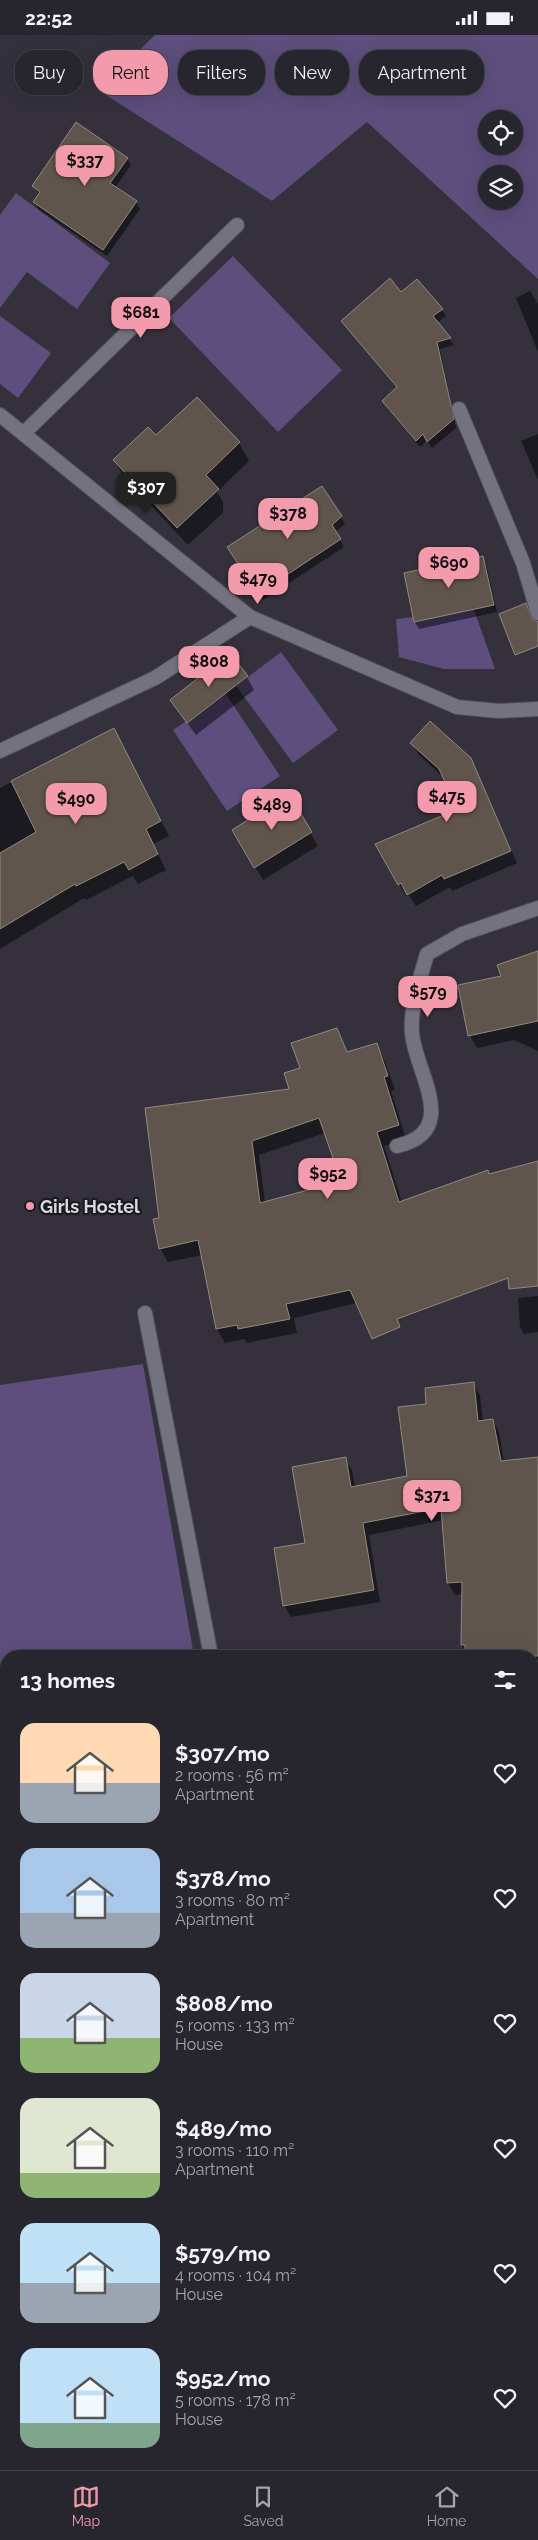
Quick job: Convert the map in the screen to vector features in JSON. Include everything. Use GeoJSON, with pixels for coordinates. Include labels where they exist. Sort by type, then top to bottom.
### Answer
{"type":"FeatureCollection","features":[{"type":"Feature","properties":{"kind":"street"},"geometry":{"type":"LineString","coordinates":[[24,433],[237,225]]}},
{"type":"Feature","properties":{"kind":"street"},"geometry":{"type":"LineString","coordinates":[[459,409],[523,563],[538,613]]}},
{"type":"Feature","properties":{"kind":"street"},"geometry":{"type":"LineString","coordinates":[[0,415],[250,617],[457,707],[498,711],[538,709]]}},
{"type":"Feature","properties":{"kind":"street"},"geometry":{"type":"LineString","coordinates":[[0,751],[155,678],[250,617]]}},
{"type":"Feature","properties":{"kind":"street"},"geometry":{"type":"LineString","coordinates":[[397,1146],[415,1142],[427,1127],[432,1114],[430,1096],[412,1033],[416,994],[427,954],[462,934],[538,908]]}},
{"type":"Feature","properties":{"kind":"street"},"geometry":{"type":"LineString","coordinates":[[145,1313],[210,1650]]}},
{"type":"Feature","properties":{"kind":"shaded area"},"geometry":{"type":"Polygon","coordinates":[[[155,35],[538,35],[538,279],[367,122],[272,201],[106,95],[168,95],[168,50],[139,50],[155,35]]]}},
{"type":"Feature","properties":{"kind":"shaded area"},"geometry":{"type":"Polygon","coordinates":[[[16,193],[110,263],[77,309],[27,272],[0,308],[0,215],[16,193]]]}},
{"type":"Feature","properties":{"kind":"shaded area"},"geometry":{"type":"Polygon","coordinates":[[[233,256],[342,370],[278,432],[169,318],[233,256]]]}},
{"type":"Feature","properties":{"kind":"shaded area"},"geometry":{"type":"Polygon","coordinates":[[[0,316],[51,353],[18,398],[0,384],[0,316]]]}},
{"type":"Feature","properties":{"kind":"shaded area"},"geometry":{"type":"Polygon","coordinates":[[[474,610],[495,669],[444,669],[399,657],[396,619],[474,610]]]}},
{"type":"Feature","properties":{"kind":"shaded area"},"geometry":{"type":"Polygon","coordinates":[[[281,652],[338,730],[293,763],[236,686],[281,652]]]}},
{"type":"Feature","properties":{"kind":"shaded area"},"geometry":{"type":"Polygon","coordinates":[[[226,694],[280,776],[227,811],[173,730],[226,694]]]}},
{"type":"Feature","properties":{"kind":"shaded area"},"geometry":{"type":"Polygon","coordinates":[[[143,1364],[193,1650],[0,1650],[0,1385],[143,1364]]]}},
{"type":"Feature","properties":{"kind":"building"},"geometry":{"type":"Polygon","coordinates":[[[76,122],[128,158],[110,183],[137,201],[103,250],[33,202],[40,192],[32,186],[76,122]]]}},
{"type":"Feature","properties":{"kind":"building"},"geometry":{"type":"Polygon","coordinates":[[[390,278],[401,292],[417,279],[443,309],[433,316],[451,338],[437,342],[454,419],[427,442],[423,434],[416,441],[382,401],[397,387],[341,321],[390,278]]]}},
{"type":"Feature","properties":{"kind":"building"},"geometry":{"type":"Polygon","coordinates":[[[197,397],[240,442],[206,475],[219,489],[177,528],[113,460],[148,427],[156,435],[197,397]]]}},
{"type":"Feature","properties":{"kind":"building"},"geometry":{"type":"Polygon","coordinates":[[[322,486],[342,516],[332,525],[341,539],[258,594],[227,547],[322,486]]]}},
{"type":"Feature","properties":{"kind":"building"},"geometry":{"type":"Polygon","coordinates":[[[483,556],[494,605],[414,622],[404,573],[483,556]]]}},
{"type":"Feature","properties":{"kind":"building"},"geometry":{"type":"Polygon","coordinates":[[[526,603],[532,619],[538,622],[538,646],[515,655],[499,614],[526,603]]]}},
{"type":"Feature","properties":{"kind":"building"},"geometry":{"type":"Polygon","coordinates":[[[230,653],[248,676],[187,723],[170,700],[230,653]]]}},
{"type":"Feature","properties":{"kind":"building"},"geometry":{"type":"Polygon","coordinates":[[[430,721],[471,758],[511,851],[444,879],[442,875],[407,895],[401,883],[398,885],[375,844],[458,809],[439,769],[410,743],[430,721]]]}},
{"type":"Feature","properties":{"kind":"building"},"geometry":{"type":"Polygon","coordinates":[[[114,728],[161,821],[146,829],[158,854],[129,870],[124,862],[76,886],[75,884],[0,929],[0,853],[36,832],[11,781],[114,728]]]}},
{"type":"Feature","properties":{"kind":"building"},"geometry":{"type":"Polygon","coordinates":[[[289,794],[312,832],[254,868],[232,830],[289,794]]]}},
{"type":"Feature","properties":{"kind":"building"},"geometry":{"type":"Polygon","coordinates":[[[538,951],[538,1021],[468,1036],[458,985],[501,976],[497,965],[538,951]]]}},
{"type":"Feature","properties":{"kind":"building"},"geometry":{"type":"Polygon","coordinates":[[[337,1028],[347,1052],[377,1043],[388,1076],[384,1077],[399,1125],[377,1132],[399,1202],[488,1170],[489,1174],[538,1161],[538,1286],[509,1289],[508,1278],[397,1319],[400,1327],[372,1339],[350,1290],[286,1304],[290,1319],[238,1329],[237,1325],[216,1329],[198,1240],[159,1249],[153,1219],[159,1218],[145,1108],[289,1089],[284,1073],[300,1068],[291,1043],[337,1028]],[[319,1118],[252,1141],[260,1203],[341,1181],[319,1118]]]}},
{"type":"Feature","properties":{"kind":"building"},"geometry":{"type":"Polygon","coordinates":[[[474,1382],[478,1421],[493,1419],[501,1461],[538,1457],[538,1650],[465,1650],[465,1645],[461,1645],[462,1582],[447,1583],[441,1508],[363,1523],[374,1590],[283,1606],[274,1548],[305,1543],[292,1467],[346,1457],[351,1487],[407,1476],[398,1407],[426,1404],[425,1388],[474,1382]]]}},
{"type":"Feature","properties":{"kind":"place","name":"Girls Hostel"},"geometry":{"type":"Point","coordinates":[30,1206]}}]}
